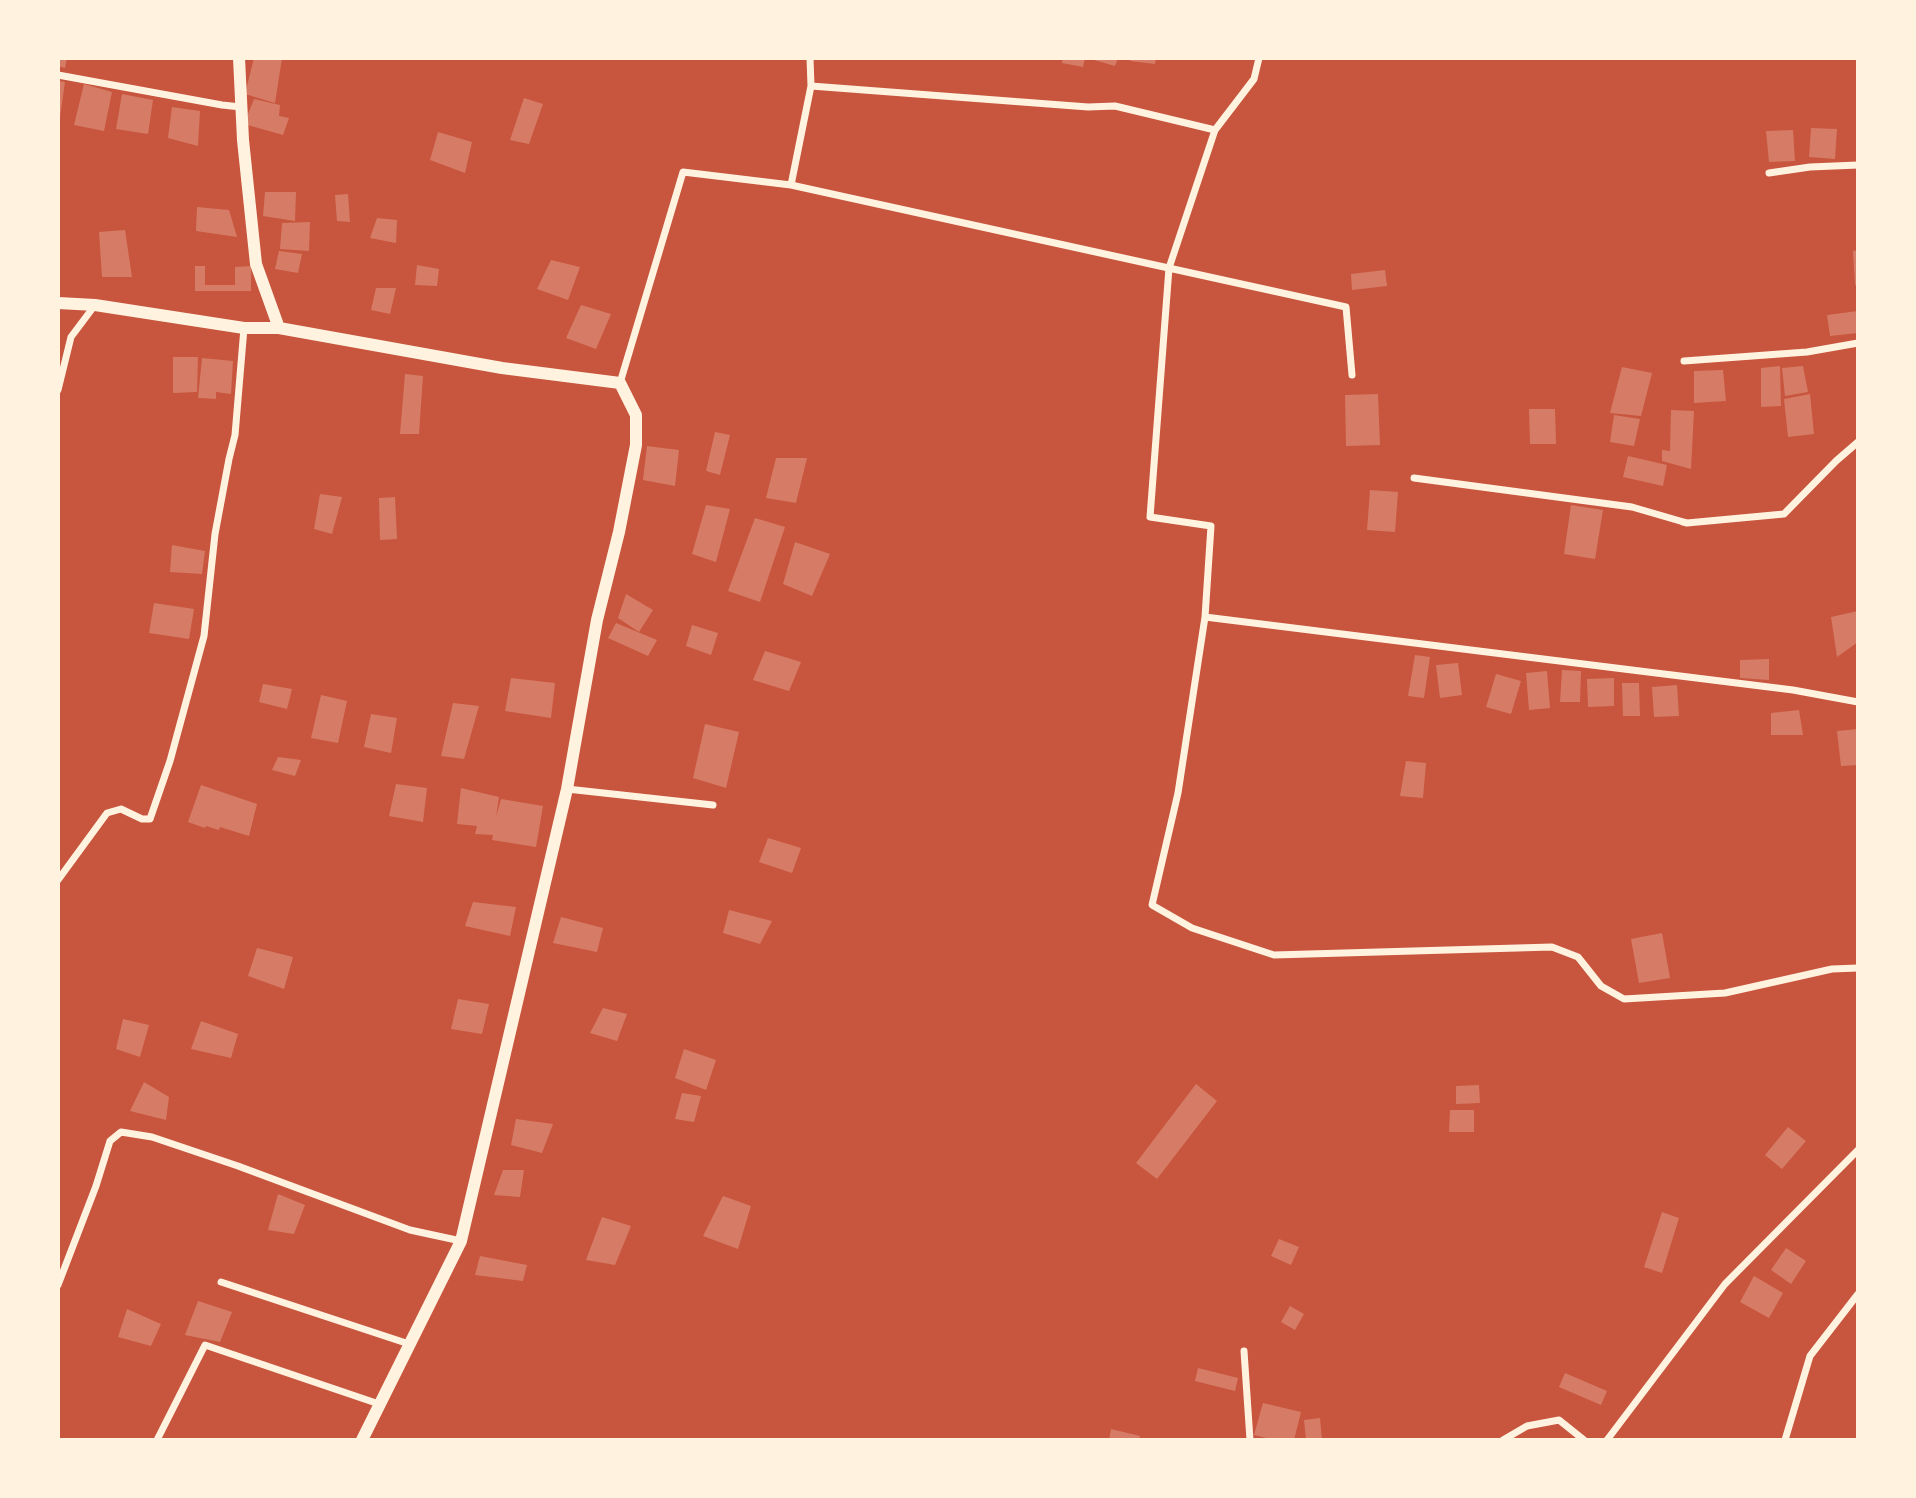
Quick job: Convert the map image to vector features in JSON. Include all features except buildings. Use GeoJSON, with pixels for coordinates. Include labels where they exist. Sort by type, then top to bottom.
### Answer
{"type":"FeatureCollection","features":[{"type":"Feature","properties":{"kind":"street"},"geometry":{"type":"LineString","coordinates":[[239,58],[243,140],[256,264],[279,327]]}},
{"type":"Feature","properties":{"kind":"street"},"geometry":{"type":"LineString","coordinates":[[791,185],[811,86],[810,58]]}},
{"type":"Feature","properties":{"kind":"street"},"geometry":{"type":"LineString","coordinates":[[1259,58],[1255,79],[1215,130],[1169,268],[1150,517],[1211,526],[1205,617],[1178,793],[1152,905],[1192,928],[1274,955],[1552,947],[1578,957],[1601,986],[1624,999],[1725,993],[1832,969],[1858,968]]}},
{"type":"Feature","properties":{"kind":"street"},"geometry":{"type":"LineString","coordinates":[[58,75],[241,107]]}},
{"type":"Feature","properties":{"kind":"street"},"geometry":{"type":"LineString","coordinates":[[811,86],[1088,107],[1115,106],[1215,130]]}},
{"type":"Feature","properties":{"kind":"street"},"geometry":{"type":"LineString","coordinates":[[1769,173],[1810,167],[1858,165]]}},
{"type":"Feature","properties":{"kind":"street"},"geometry":{"type":"LineString","coordinates":[[362,1440],[461,1241],[566,789],[597,620],[619,532],[636,445],[636,415],[620,383],[683,172],[791,185],[1346,307],[1352,374]]}},
{"type":"Feature","properties":{"kind":"street"},"geometry":{"type":"LineString","coordinates":[[58,303],[95,305],[244,328],[279,327],[502,368],[620,383]]}},
{"type":"Feature","properties":{"kind":"street"},"geometry":{"type":"LineString","coordinates":[[58,390],[71,337],[95,305]]}},
{"type":"Feature","properties":{"kind":"street"},"geometry":{"type":"LineString","coordinates":[[58,880],[107,813],[121,809],[142,819],[150,819],[170,761],[204,636],[215,534],[235,435],[244,328]]}},
{"type":"Feature","properties":{"kind":"street"},"geometry":{"type":"LineString","coordinates":[[1684,361],[1807,352],[1858,342]]}},
{"type":"Feature","properties":{"kind":"street"},"geometry":{"type":"LineString","coordinates":[[1857,443],[1858,453]]}},
{"type":"Feature","properties":{"kind":"street"},"geometry":{"type":"LineString","coordinates":[[1414,478],[1632,507],[1687,523],[1784,514],[1857,443]]}},
{"type":"Feature","properties":{"kind":"street"},"geometry":{"type":"LineString","coordinates":[[1660,512],[1687,523]]}},
{"type":"Feature","properties":{"kind":"street"},"geometry":{"type":"LineString","coordinates":[[1205,617],[1793,690],[1858,702]]}},
{"type":"Feature","properties":{"kind":"street"},"geometry":{"type":"LineString","coordinates":[[566,789],[713,804]]}},
{"type":"Feature","properties":{"kind":"street"},"geometry":{"type":"LineString","coordinates":[[58,1285],[96,1186],[110,1141],[121,1132],[152,1137],[238,1166],[410,1230],[461,1241]]}},
{"type":"Feature","properties":{"kind":"street"},"geometry":{"type":"LineString","coordinates":[[1607,1440],[1725,1284],[1858,1150]]}},
{"type":"Feature","properties":{"kind":"street"},"geometry":{"type":"LineString","coordinates":[[221,1282],[409,1344]]}},
{"type":"Feature","properties":{"kind":"street"},"geometry":{"type":"LineString","coordinates":[[1785,1440],[1810,1356],[1858,1294]]}},
{"type":"Feature","properties":{"kind":"street"},"geometry":{"type":"LineString","coordinates":[[157,1440],[205,1345],[379,1404]]}},
{"type":"Feature","properties":{"kind":"street"},"geometry":{"type":"LineString","coordinates":[[1244,1351],[1250,1440]]}},
{"type":"Feature","properties":{"kind":"street"},"geometry":{"type":"LineString","coordinates":[[1503,1440],[1527,1426],[1559,1420],[1584,1440]]}}]}
